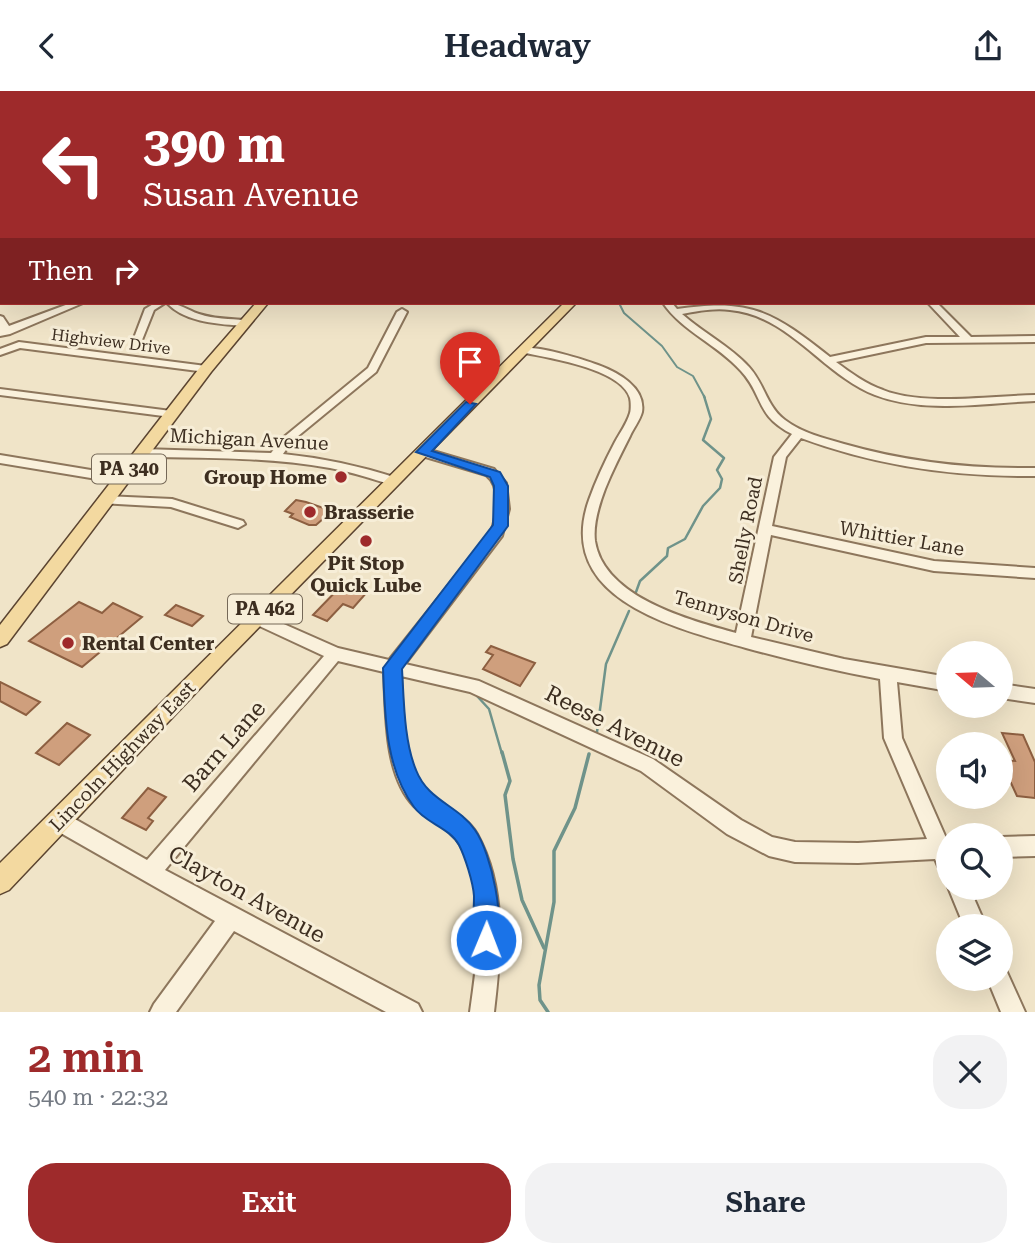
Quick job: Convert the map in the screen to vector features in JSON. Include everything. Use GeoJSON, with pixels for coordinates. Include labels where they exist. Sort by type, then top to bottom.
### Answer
{"type":"FeatureCollection","features":[{"type":"Feature","properties":{"kind":"main road","name":"PA 340"},"geometry":{"type":"LineString","coordinates":[[0,639],[206,369],[260,305]]}},
{"type":"Feature","properties":{"kind":"main road","name":"Lincoln Highway East"},"geometry":{"type":"LineString","coordinates":[[0,881],[256,618],[568,305]]}},
{"type":"Feature","properties":{"kind":"street"},"geometry":{"type":"LineString","coordinates":[[0,319],[4,332],[71,305]]}},
{"type":"Feature","properties":{"kind":"street"},"geometry":{"type":"LineString","coordinates":[[71,320],[75,305]]}},
{"type":"Feature","properties":{"kind":"street"},"geometry":{"type":"LineString","coordinates":[[139,338],[150,309],[157,305]]}},
{"type":"Feature","properties":{"kind":"street"},"geometry":{"type":"LineString","coordinates":[[174,305],[180,310],[203,317],[245,323]]}},
{"type":"Feature","properties":{"kind":"street"},"geometry":{"type":"LineString","coordinates":[[934,305],[968,339]]}},
{"type":"Feature","properties":{"kind":"street"},"geometry":{"type":"LineString","coordinates":[[671,307],[722,306],[755,312],[868,388],[905,399],[1032,401]]}},
{"type":"Feature","properties":{"kind":"street"},"geometry":{"type":"LineString","coordinates":[[671,307],[743,367],[773,417],[799,433],[867,456],[924,469],[969,473],[1035,472]]}},
{"type":"Feature","properties":{"kind":"street"},"geometry":{"type":"LineString","coordinates":[[274,458],[288,439],[372,370],[402,312]]}},
{"type":"Feature","properties":{"kind":"street"},"geometry":{"type":"LineString","coordinates":[[828,361],[909,342],[1035,339]]}},
{"type":"Feature","properties":{"kind":"street","name":"Highview Drive"},"geometry":{"type":"LineString","coordinates":[[0,352],[12,345],[206,369]]}},
{"type":"Feature","properties":{"kind":"street","name":"Tennyson Drive"},"geometry":{"type":"LineString","coordinates":[[524,350],[611,373],[629,387],[636,398],[636,412],[588,521],[589,545],[605,576],[633,600],[664,616],[742,640],[888,674],[936,682]]}},
{"type":"Feature","properties":{"kind":"street"},"geometry":{"type":"LineString","coordinates":[[0,392],[171,414]]}},
{"type":"Feature","properties":{"kind":"street","name":"Shelly Road"},"geometry":{"type":"LineString","coordinates":[[742,640],[780,457],[799,433]]}},
{"type":"Feature","properties":{"kind":"street"},"geometry":{"type":"LineString","coordinates":[[422,452],[495,475],[501,486],[502,518],[497,533],[392,668],[395,712],[408,780],[423,802],[454,824],[468,838],[482,875],[487,914],[482,1012]]}},
{"type":"Feature","properties":{"kind":"street","name":"Michigan Avenue"},"geometry":{"type":"LineString","coordinates":[[142,453],[194,455],[222,461],[274,458],[333,462],[393,481]]}},
{"type":"Feature","properties":{"kind":"street"},"geometry":{"type":"LineString","coordinates":[[186,466],[194,455]]}},
{"type":"Feature","properties":{"kind":"street"},"geometry":{"type":"LineString","coordinates":[[0,459],[121,479]]}},
{"type":"Feature","properties":{"kind":"street"},"geometry":{"type":"LineString","coordinates":[[105,501],[172,503],[238,524]]}},
{"type":"Feature","properties":{"kind":"street","name":"Whittier Lane"},"geometry":{"type":"LineString","coordinates":[[765,529],[934,566],[1035,573]]}},
{"type":"Feature","properties":{"kind":"street","name":"Reese Avenue"},"geometry":{"type":"LineString","coordinates":[[256,618],[335,654],[482,689],[595,740],[662,774],[734,827],[769,846],[805,852],[936,848]]}},
{"type":"Feature","properties":{"kind":"street","name":"Barn Lane"},"geometry":{"type":"LineString","coordinates":[[151,871],[335,654]]}},
{"type":"Feature","properties":{"kind":"street"},"geometry":{"type":"LineString","coordinates":[[888,674],[893,738],[936,829]]}},
{"type":"Feature","properties":{"kind":"street"},"geometry":{"type":"LineString","coordinates":[[1013,693],[1035,696]]}},
{"type":"Feature","properties":{"kind":"street","name":"Clayton Avenue"},"geometry":{"type":"LineString","coordinates":[[58,821],[401,1010]]}},
{"type":"Feature","properties":{"kind":"street"},"geometry":{"type":"LineString","coordinates":[[1013,847],[1035,846]]}},
{"type":"Feature","properties":{"kind":"street"},"geometry":{"type":"LineString","coordinates":[[162,1012],[231,918]]}},
{"type":"Feature","properties":{"kind":"street"},"geometry":{"type":"LineString","coordinates":[[1004,991],[1013,1012]]}},
{"type":"Feature","properties":{"kind":"building","name":"Brasserie"},"geometry":{"type":"Polygon","coordinates":[[[296,500],[332,511],[316,525],[309,525],[290,517],[293,514],[285,511],[296,500]]]}},
{"type":"Feature","properties":{"kind":"building"},"geometry":{"type":"Polygon","coordinates":[[[345,582],[368,591],[353,608],[343,604],[327,621],[313,615],[345,582]]]}},
{"type":"Feature","properties":{"kind":"building"},"geometry":{"type":"Polygon","coordinates":[[[79,602],[102,613],[113,603],[142,617],[82,667],[29,641],[79,602]]]}},
{"type":"Feature","properties":{"kind":"building"},"geometry":{"type":"Polygon","coordinates":[[[176,605],[203,616],[192,626],[165,615],[176,605]]]}},
{"type":"Feature","properties":{"kind":"building"},"geometry":{"type":"Polygon","coordinates":[[[491,646],[535,663],[520,686],[483,669],[493,655],[486,652],[491,646]]]}},
{"type":"Feature","properties":{"kind":"building"},"geometry":{"type":"Polygon","coordinates":[[[0,682],[40,702],[26,715],[0,701],[0,682]]]}},
{"type":"Feature","properties":{"kind":"building"},"geometry":{"type":"Polygon","coordinates":[[[67,723],[90,735],[59,765],[36,753],[67,723]]]}},
{"type":"Feature","properties":{"kind":"building"},"geometry":{"type":"Polygon","coordinates":[[[1013,734],[1023,735],[1035,762],[1035,798],[1017,796],[1013,787],[1013,734]]]}},
{"type":"Feature","properties":{"kind":"building"},"geometry":{"type":"Polygon","coordinates":[[[148,788],[166,797],[148,818],[153,821],[146,830],[122,818],[148,788]]]}},
{"type":"Feature","properties":{"kind":"waterway"},"geometry":{"type":"LineString","coordinates":[[620,305],[624,313],[662,346],[677,367],[693,376],[704,396]]}},
{"type":"Feature","properties":{"kind":"waterway"},"geometry":{"type":"LineString","coordinates":[[636,592],[640,581],[667,556],[668,548],[685,539],[703,506],[720,488],[722,479],[717,470],[724,458],[703,440],[711,419],[704,396]]}},
{"type":"Feature","properties":{"kind":"waterway"},"geometry":{"type":"LineString","coordinates":[[597,732],[606,664],[629,611]]}},
{"type":"Feature","properties":{"kind":"waterway"},"geometry":{"type":"LineString","coordinates":[[477,696],[489,709],[502,754]]}},
{"type":"Feature","properties":{"kind":"waterway"},"geometry":{"type":"LineString","coordinates":[[502,752],[510,781],[505,795],[513,859],[522,900],[544,948]]}},
{"type":"Feature","properties":{"kind":"waterway"},"geometry":{"type":"LineString","coordinates":[[548,1012],[540,1000],[539,985],[554,902],[554,851],[575,808],[589,754]]}},
{"type":"Feature","properties":{"kind":"place","name":"Group Home"},"geometry":{"type":"Point","coordinates":[341,477]}},
{"type":"Feature","properties":{"kind":"place","name":"Brasserie"},"geometry":{"type":"Point","coordinates":[310,512]}},
{"type":"Feature","properties":{"kind":"place","name":"Pit Stop Quick Lube"},"geometry":{"type":"Point","coordinates":[366,541]}},
{"type":"Feature","properties":{"kind":"place","name":"Rental Center"},"geometry":{"type":"Point","coordinates":[68,643]}},
{"type":"Feature","properties":{"kind":"route"},"geometry":{"type":"LineString","coordinates":[[470,404],[422,452],[495,475],[501,486],[500,526],[392,668],[395,712],[405,772],[417,796],[468,838],[486,892],[486,940]]}}]}
